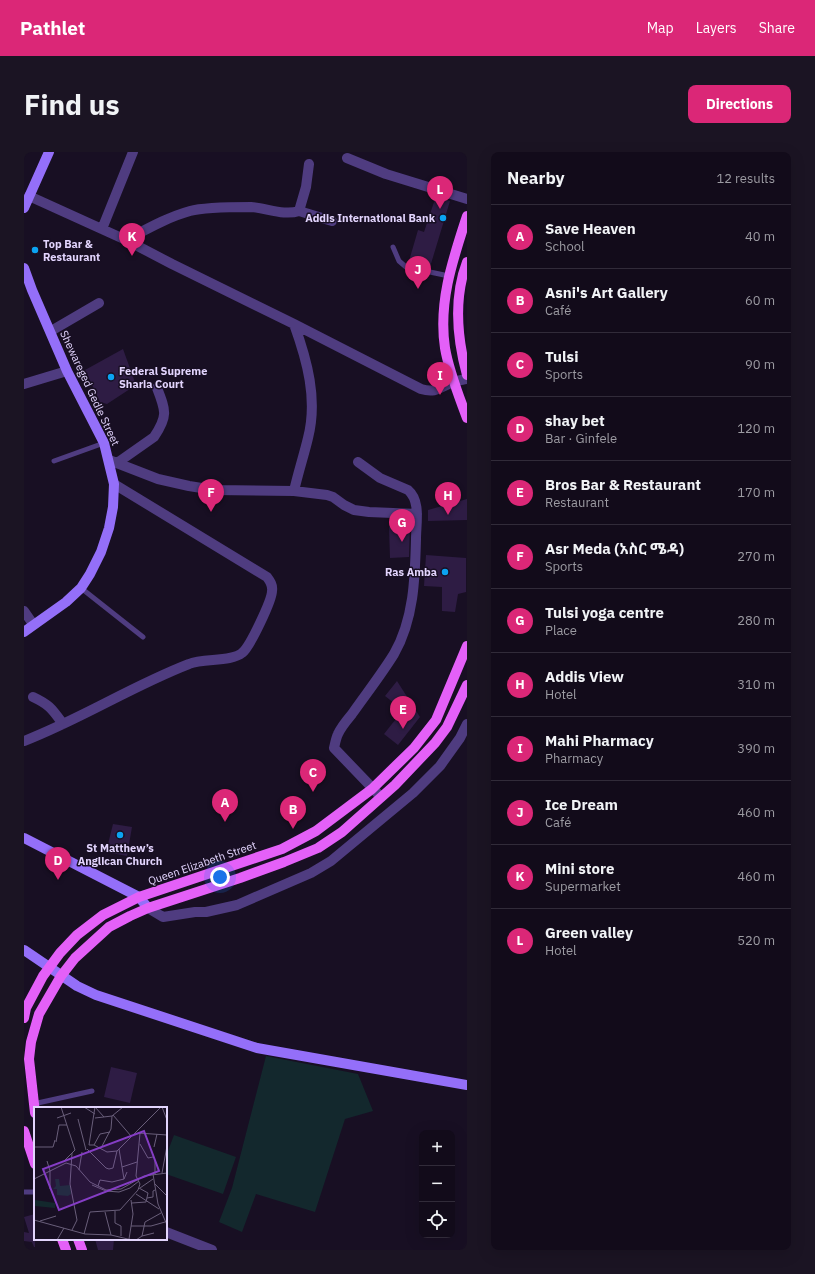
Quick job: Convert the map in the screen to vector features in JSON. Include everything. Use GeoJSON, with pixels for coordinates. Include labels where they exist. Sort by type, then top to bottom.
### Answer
{"type":"FeatureCollection","features":[{"type":"Feature","properties":{"kind":"main road"},"geometry":{"type":"LineString","coordinates":[[466,221],[449,276],[444,298],[442,325],[445,349],[454,382],[467,418]]}},
{"type":"Feature","properties":{"kind":"main road"},"geometry":{"type":"LineString","coordinates":[[467,262],[459,295],[457,318],[460,345],[467,375]]}},
{"type":"Feature","properties":{"kind":"main road","name":"Queen Elizabeth Street"},"geometry":{"type":"LineString","coordinates":[[25,1013],[43,976],[60,953],[77,935],[103,915],[139,897],[282,849],[316,831],[372,789],[414,748],[436,720],[467,646]]}},
{"type":"Feature","properties":{"kind":"main road"},"geometry":{"type":"LineString","coordinates":[[34,1108],[29,1059],[31,1042],[39,1014],[61,976],[75,958],[109,927],[148,908],[240,878],[318,848],[342,832],[395,784],[435,743],[447,727],[467,685]]}},
{"type":"Feature","properties":{"kind":"main road"},"geometry":{"type":"LineString","coordinates":[[24,1131],[34,1161]]}},
{"type":"Feature","properties":{"kind":"main road"},"geometry":{"type":"LineString","coordinates":[[62,1240],[66,1250]]}},
{"type":"Feature","properties":{"kind":"main road"},"geometry":{"type":"LineString","coordinates":[[78,1240],[82,1250]]}},
{"type":"Feature","properties":{"kind":"street"},"geometry":{"type":"LineString","coordinates":[[24,208],[49,152]]}},
{"type":"Feature","properties":{"kind":"street"},"geometry":{"type":"LineString","coordinates":[[102,229],[133,152]]}},
{"type":"Feature","properties":{"kind":"street"},"geometry":{"type":"LineString","coordinates":[[347,158],[386,174],[467,199]]}},
{"type":"Feature","properties":{"kind":"street"},"geometry":{"type":"LineString","coordinates":[[299,211],[306,187],[309,164]]}},
{"type":"Feature","properties":{"kind":"street"},"geometry":{"type":"LineString","coordinates":[[29,196],[126,240],[421,389],[429,392],[439,390],[454,382],[467,379]]}},
{"type":"Feature","properties":{"kind":"street"},"geometry":{"type":"LineString","coordinates":[[126,240],[160,222],[191,210],[252,207],[292,214],[299,211],[332,221]]}},
{"type":"Feature","properties":{"kind":"street","name":"Shewareged Gedle Street"},"geometry":{"type":"LineString","coordinates":[[24,268],[28,291],[51,331],[67,371],[113,461],[114,484],[110,528],[101,552],[81,588],[66,602],[33,624],[24,632]]}},
{"type":"Feature","properties":{"kind":"street"},"geometry":{"type":"LineString","coordinates":[[51,331],[99,303]]}},
{"type":"Feature","properties":{"kind":"street"},"geometry":{"type":"LineString","coordinates":[[294,324],[303,349],[310,379],[312,408],[309,436],[300,463],[294,491]]}},
{"type":"Feature","properties":{"kind":"street"},"geometry":{"type":"LineString","coordinates":[[24,384],[67,371]]}},
{"type":"Feature","properties":{"kind":"street"},"geometry":{"type":"LineString","coordinates":[[113,461],[154,437],[165,414],[157,388]]}},
{"type":"Feature","properties":{"kind":"street"},"geometry":{"type":"LineString","coordinates":[[113,461],[158,479],[189,486],[214,490],[294,491],[327,494],[354,510],[417,514]]}},
{"type":"Feature","properties":{"kind":"street"},"geometry":{"type":"LineString","coordinates":[[358,462],[380,478],[408,490],[415,500],[417,514],[414,588],[408,619],[401,639],[394,654],[382,672],[337,734],[334,748],[380,797]]}},
{"type":"Feature","properties":{"kind":"street"},"geometry":{"type":"LineString","coordinates":[[24,741],[47,732],[133,688],[191,663],[234,656],[242,653],[248,647],[262,621],[273,591],[267,577],[114,484]]}},
{"type":"Feature","properties":{"kind":"street"},"geometry":{"type":"LineString","coordinates":[[24,611],[33,624]]}},
{"type":"Feature","properties":{"kind":"street"},"geometry":{"type":"LineString","coordinates":[[33,697],[51,708],[63,724]]}},
{"type":"Feature","properties":{"kind":"street"},"geometry":{"type":"LineString","coordinates":[[24,838],[139,897],[148,908],[163,917],[195,912],[206,912],[237,905],[311,873],[331,861],[413,793],[440,766],[460,738],[467,724]]}},
{"type":"Feature","properties":{"kind":"street"},"geometry":{"type":"LineString","coordinates":[[24,950],[77,986],[96,995],[257,1048],[467,1085]]}},
{"type":"Feature","properties":{"kind":"street"},"geometry":{"type":"LineString","coordinates":[[167,1232],[212,1250]]}},
{"type":"Feature","properties":{"kind":"lane"},"geometry":{"type":"LineString","coordinates":[[393,247],[399,261],[406,267],[449,276]]}},
{"type":"Feature","properties":{"kind":"lane"},"geometry":{"type":"LineString","coordinates":[[54,461],[104,443]]}},
{"type":"Feature","properties":{"kind":"lane"},"geometry":{"type":"LineString","coordinates":[[81,588],[143,637]]}},
{"type":"Feature","properties":{"kind":"lane"},"geometry":{"type":"LineString","coordinates":[[37,1107],[92,1091]]}},
{"type":"Feature","properties":{"kind":"green space"},"geometry":{"type":"Polygon","coordinates":[[[266,1056],[358,1074],[373,1111],[345,1119],[315,1212],[256,1194],[242,1232],[219,1222],[232,1188],[266,1056]]]}},
{"type":"Feature","properties":{"kind":"green space"},"geometry":{"type":"Polygon","coordinates":[[[174,1135],[236,1157],[223,1194],[167,1174],[167,1153],[174,1135]]]}},
{"type":"Feature","properties":{"kind":"building"},"geometry":{"type":"Polygon","coordinates":[[[436,196],[450,201],[430,267],[409,261],[418,230],[424,232],[436,196]]]}},
{"type":"Feature","properties":{"kind":"building","name":"Federal Supreme Sharia Court"},"geometry":{"type":"Polygon","coordinates":[[[123,349],[136,385],[107,404],[100,402],[85,370],[123,349]]]}},
{"type":"Feature","properties":{"kind":"building"},"geometry":{"type":"Polygon","coordinates":[[[467,499],[467,520],[428,521],[428,510],[467,499]]]}},
{"type":"Feature","properties":{"kind":"building"},"geometry":{"type":"Polygon","coordinates":[[[410,524],[409,557],[390,558],[389,527],[410,524]]]}},
{"type":"Feature","properties":{"kind":"building","name":"Ras Amba"},"geometry":{"type":"Polygon","coordinates":[[[426,555],[466,558],[466,592],[458,594],[455,612],[442,611],[442,587],[424,586],[426,555]]]}},
{"type":"Feature","properties":{"kind":"building"},"geometry":{"type":"Polygon","coordinates":[[[397,681],[420,717],[398,745],[384,734],[403,710],[385,696],[397,681]]]}},
{"type":"Feature","properties":{"kind":"building","name":"St Matthew’s Anglican Church"},"geometry":{"type":"Polygon","coordinates":[[[113,824],[132,827],[127,856],[106,852],[113,824]]]}},
{"type":"Feature","properties":{"kind":"building"},"geometry":{"type":"Polygon","coordinates":[[[111,1067],[137,1073],[130,1103],[104,1097],[111,1067]]]}},
{"type":"Feature","properties":{"kind":"building"},"geometry":{"type":"Polygon","coordinates":[[[34,1214],[35,1247],[32,1242],[24,1241],[24,1232],[29,1233],[24,1217],[34,1214]]]}},
{"type":"Feature","properties":{"kind":"building"},"geometry":{"type":"Polygon","coordinates":[[[95,1240],[114,1240],[113,1250],[98,1250],[95,1240]]]}},
{"type":"Feature","properties":{"kind":"place","name":"Green valley"},"geometry":{"type":"Point","coordinates":[440,209]}},
{"type":"Feature","properties":{"kind":"place","name":"Addis International Bank"},"geometry":{"type":"Point","coordinates":[443,218]}},
{"type":"Feature","properties":{"kind":"place","name":"Top Bar & Restaurant"},"geometry":{"type":"Point","coordinates":[35,250]}},
{"type":"Feature","properties":{"kind":"place","name":"Mini store"},"geometry":{"type":"Point","coordinates":[132,256]}},
{"type":"Feature","properties":{"kind":"place","name":"Ice Dream"},"geometry":{"type":"Point","coordinates":[418,289]}},
{"type":"Feature","properties":{"kind":"place","name":"Federal Supreme Sharia Court"},"geometry":{"type":"Point","coordinates":[111,377]}},
{"type":"Feature","properties":{"kind":"place","name":"Mahi Pharmacy"},"geometry":{"type":"Point","coordinates":[440,395]}},
{"type":"Feature","properties":{"kind":"place","name":"Asr Meda (አስር ሜዳ)"},"geometry":{"type":"Point","coordinates":[211,512]}},
{"type":"Feature","properties":{"kind":"place","name":"Addis View"},"geometry":{"type":"Point","coordinates":[448,515]}},
{"type":"Feature","properties":{"kind":"place","name":"Tulsi yoga centre"},"geometry":{"type":"Point","coordinates":[402,542]}},
{"type":"Feature","properties":{"kind":"place","name":"Ras Amba"},"geometry":{"type":"Point","coordinates":[445,572]}},
{"type":"Feature","properties":{"kind":"place","name":"Bros Bar & Restaurant"},"geometry":{"type":"Point","coordinates":[403,729]}},
{"type":"Feature","properties":{"kind":"place","name":"Tulsi"},"geometry":{"type":"Point","coordinates":[313,792]}},
{"type":"Feature","properties":{"kind":"place","name":"Save Heaven"},"geometry":{"type":"Point","coordinates":[225,822]}},
{"type":"Feature","properties":{"kind":"place","name":"Asni's Art Gallery"},"geometry":{"type":"Point","coordinates":[293,829]}},
{"type":"Feature","properties":{"kind":"place","name":"St Matthew’s Anglican Church"},"geometry":{"type":"Point","coordinates":[120,835]}},
{"type":"Feature","properties":{"kind":"place","name":"shay bet"},"geometry":{"type":"Point","coordinates":[58,880]}}]}
